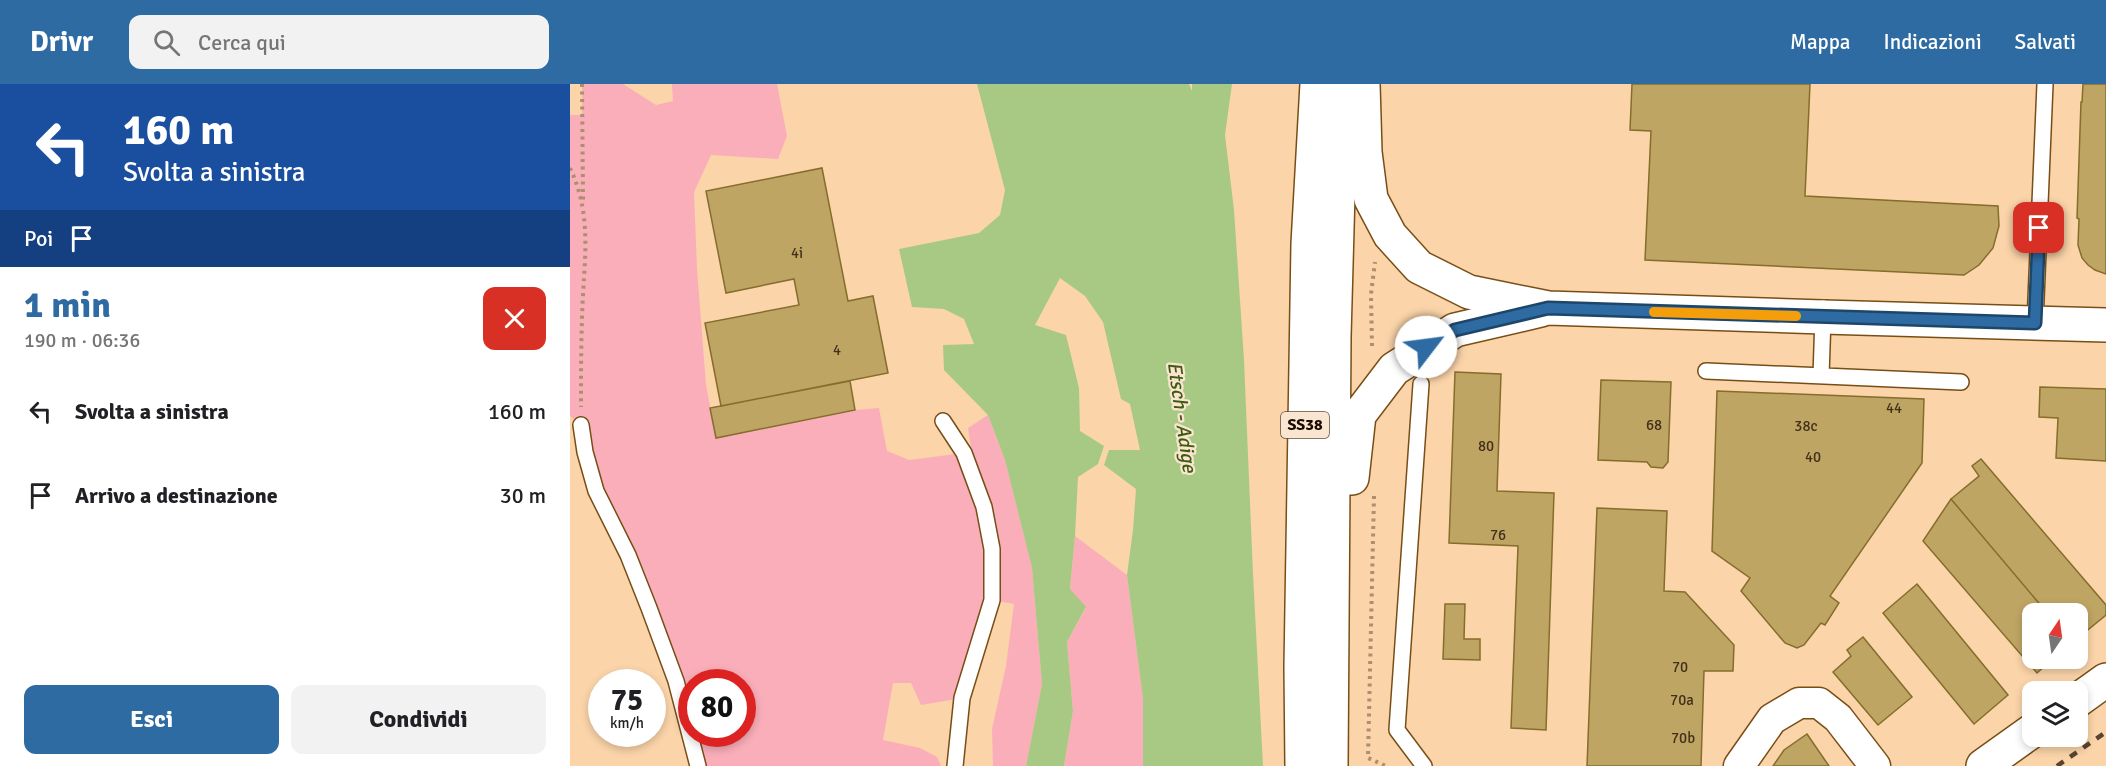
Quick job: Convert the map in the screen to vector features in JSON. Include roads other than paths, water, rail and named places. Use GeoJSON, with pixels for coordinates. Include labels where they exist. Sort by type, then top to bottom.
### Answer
{"type":"FeatureCollection","features":[{"type":"Feature","properties":{"kind":"main road","name":"SS38"},"geometry":{"type":"LineString","coordinates":[[1302,766],[1308,244],[1317,84]]}},
{"type":"Feature","properties":{"kind":"main road","name":"SS38"},"geometry":{"type":"LineString","coordinates":[[1331,766],[1334,337],[1341,84]]}},
{"type":"Feature","properties":{"kind":"main road"},"geometry":{"type":"LineString","coordinates":[[1363,84],[1365,152],[1371,199],[1390,235],[1419,267],[1469,292],[1548,308],[2106,325]]}},
{"type":"Feature","properties":{"kind":"main road"},"geometry":{"type":"LineString","coordinates":[[1334,509],[1351,482],[1359,416],[1394,369],[1455,330],[1548,308]]}},
{"type":"Feature","properties":{"kind":"main road"},"geometry":{"type":"LineString","coordinates":[[2088,693],[2106,680]]}},
{"type":"Feature","properties":{"kind":"main road"},"geometry":{"type":"LineString","coordinates":[[1983,766],[2022,739]]}},
{"type":"Feature","properties":{"kind":"street"},"geometry":{"type":"LineString","coordinates":[[1739,766],[1772,719],[1799,704],[1819,703],[1838,718],[1875,766]]}},
{"type":"Feature","properties":{"kind":"lane"},"geometry":{"type":"LineString","coordinates":[[2035,323],[2045,84]]}},
{"type":"Feature","properties":{"kind":"lane"},"geometry":{"type":"LineString","coordinates":[[1821,376],[1824,317]]}},
{"type":"Feature","properties":{"kind":"lane"},"geometry":{"type":"LineString","coordinates":[[1706,371],[1961,382]]}},
{"type":"Feature","properties":{"kind":"lane"},"geometry":{"type":"LineString","coordinates":[[1421,384],[1397,730],[1424,766]]}},
{"type":"Feature","properties":{"kind":"lane"},"geometry":{"type":"LineString","coordinates":[[944,421],[964,453],[984,507],[992,549],[992,600],[962,698],[955,766]]}},
{"type":"Feature","properties":{"kind":"lane"},"geometry":{"type":"LineString","coordinates":[[581,425],[585,452],[596,491],[628,555],[676,681],[698,766]]}},
{"type":"Feature","properties":{"kind":"water","name":"Etsch - Adige"},"geometry":{"type":"Polygon","coordinates":[[[977,84],[1189,84],[1192,91],[1192,84],[1232,84],[1225,135],[1234,210],[1244,360],[1263,766],[1143,766],[1143,699],[1127,575],[1136,489],[1104,465],[1109,450],[1140,450],[1130,404],[1121,399],[1103,322],[1085,296],[1060,278],[1035,325],[1066,335],[1079,388],[1080,431],[1104,446],[1098,464],[1078,477],[1070,589],[1086,607],[1067,642],[1073,711],[1064,766],[1026,766],[1042,684],[1032,568],[1005,460],[988,415],[944,370],[943,345],[974,344],[964,319],[944,309],[912,307],[899,249],[979,233],[1000,215],[1005,190],[977,84]]]}},
{"type":"Feature","properties":{"kind":"railway"},"geometry":{"type":"LineString","coordinates":[[2057,766],[2106,732]]}}]}
